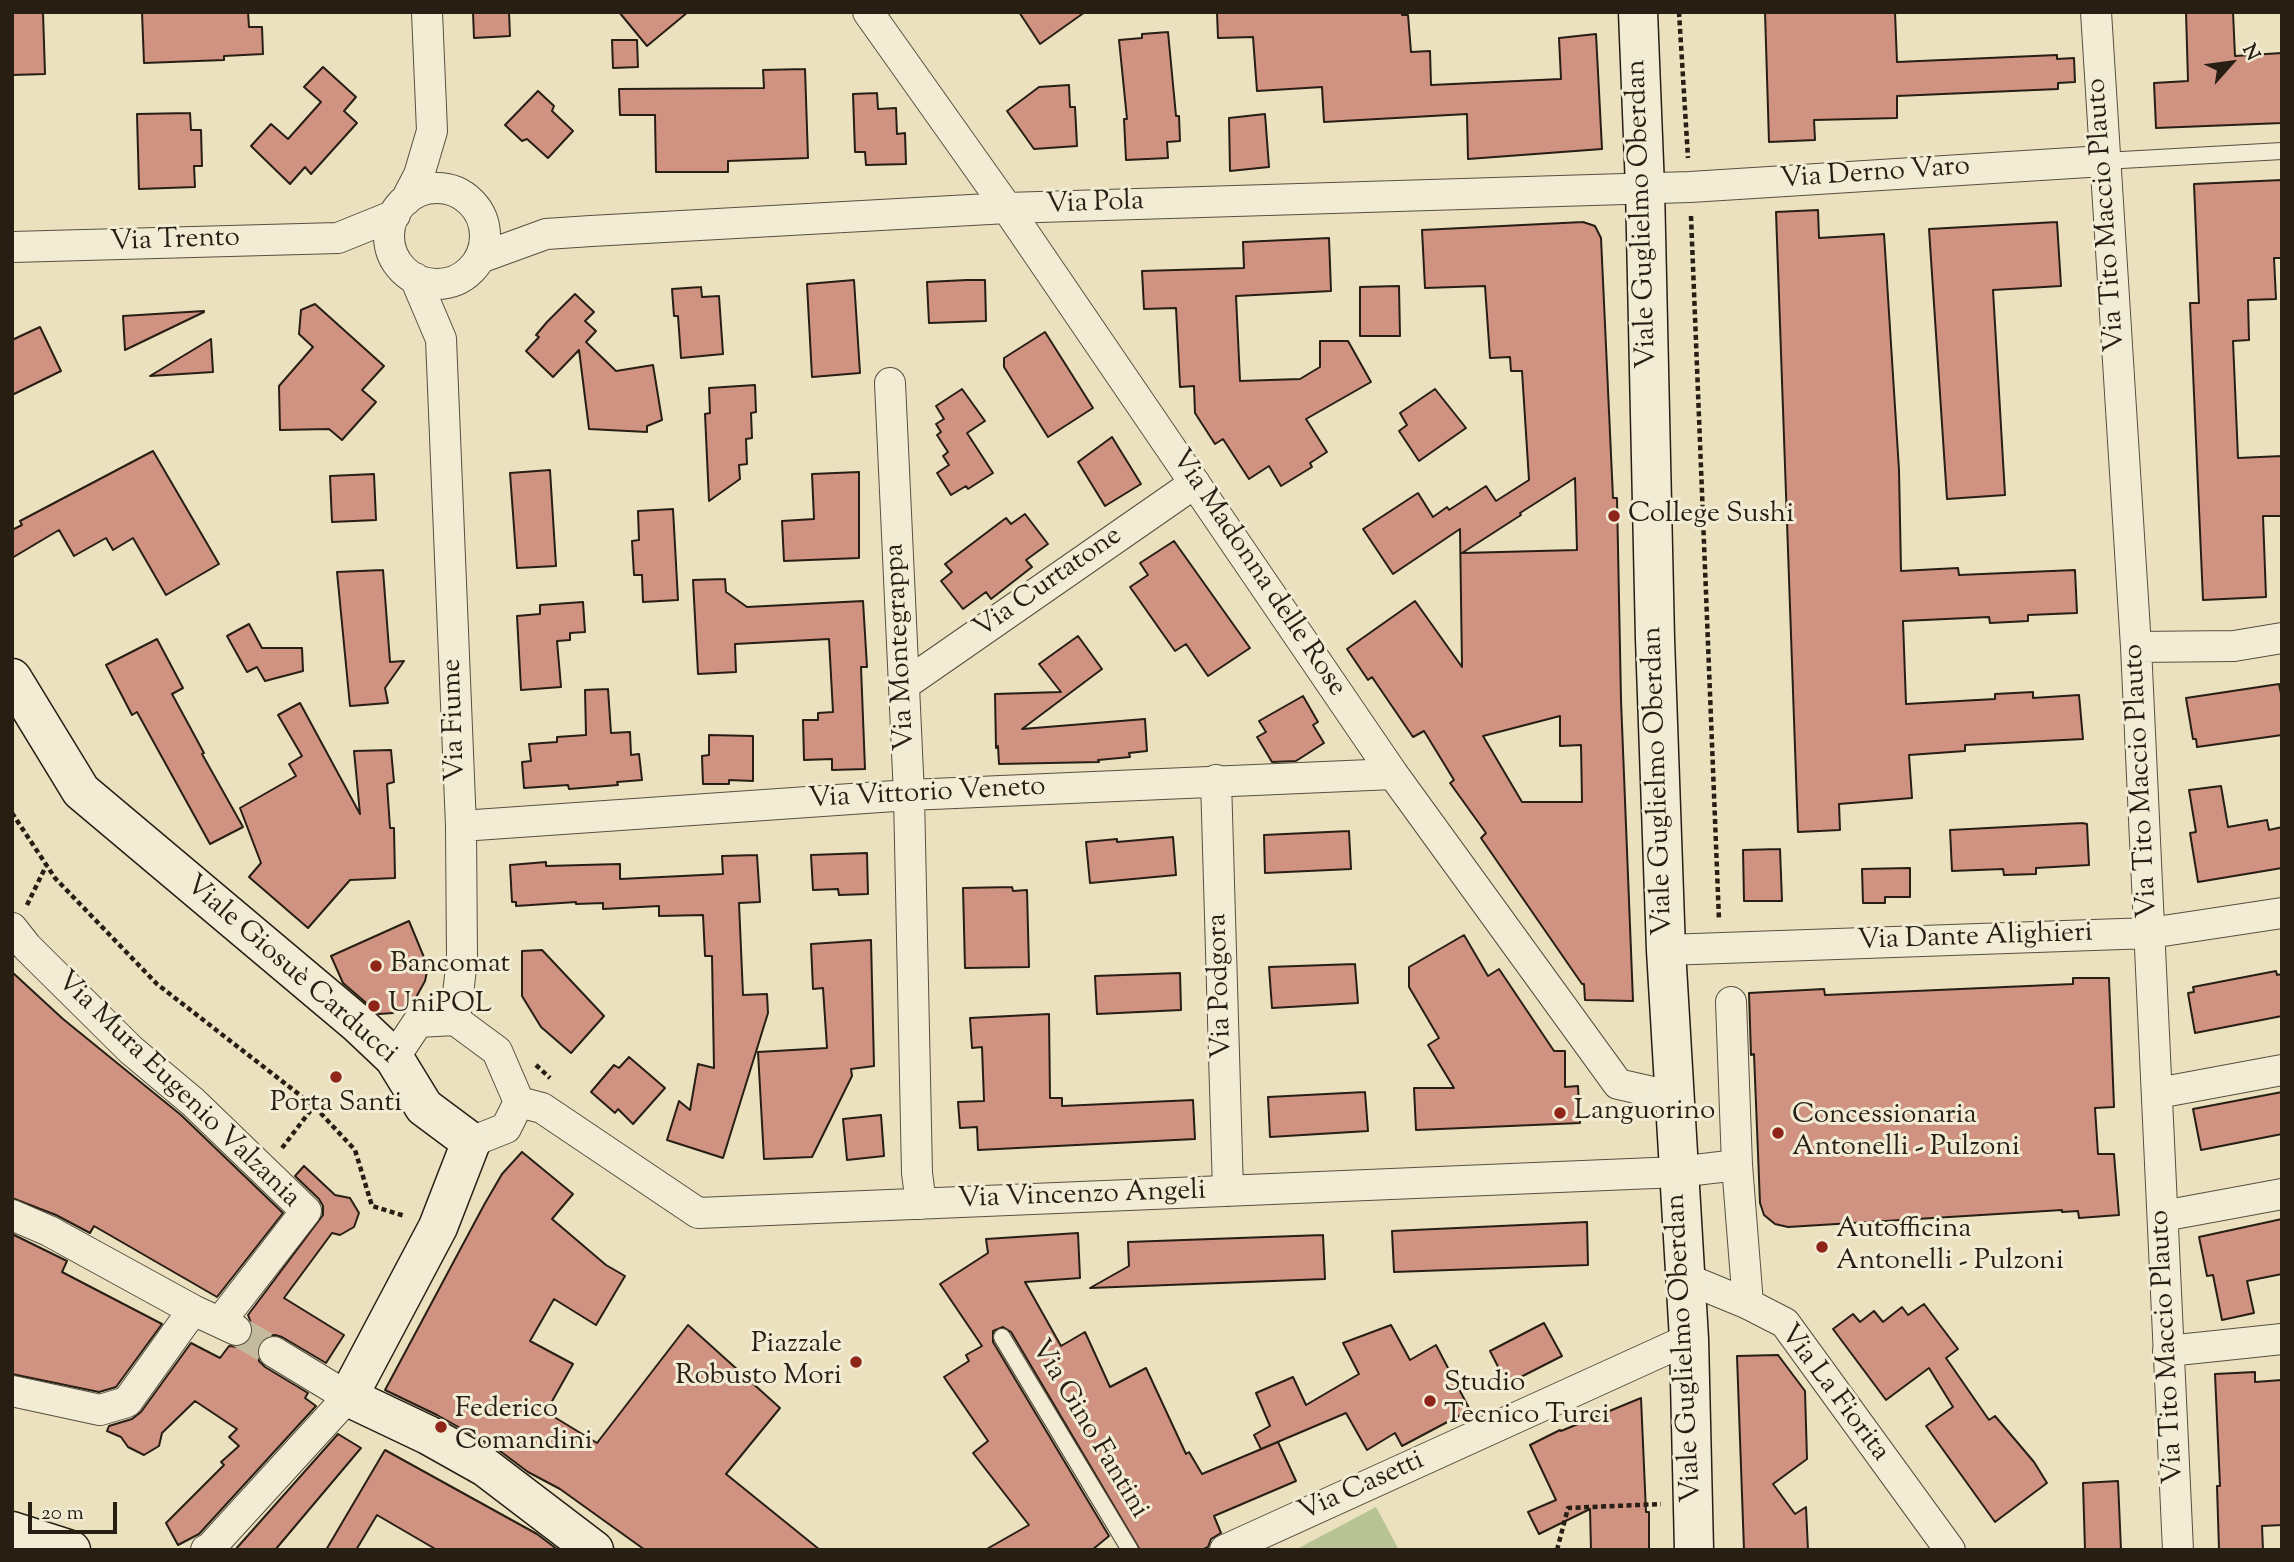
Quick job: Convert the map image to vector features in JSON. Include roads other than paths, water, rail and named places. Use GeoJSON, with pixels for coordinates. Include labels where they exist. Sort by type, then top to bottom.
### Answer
{"type":"FeatureCollection","features":[{"type":"Feature","properties":{"kind":"main road","name":"Viale Guglielmo Oberdan"},"geometry":{"type":"LineString","coordinates":[[1638,12],[1666,950],[1689,1339],[1694,1550]]}},
{"type":"Feature","properties":{"kind":"main road","name":"Viale Giosuè Carducci"},"geometry":{"type":"LineString","coordinates":[[12,678],[80,791],[358,1024],[394,1058],[424,1107],[471,1142]]}},
{"type":"Feature","properties":{"kind":"main road"},"geometry":{"type":"LineString","coordinates":[[471,1142],[438,1227],[348,1397],[428,1435],[485,1467],[594,1550]]}},
{"type":"Feature","properties":{"kind":"main road"},"geometry":{"type":"LineString","coordinates":[[12,1531],[71,1550]]}},
{"type":"Feature","properties":{"kind":"street"},"geometry":{"type":"LineString","coordinates":[[427,12],[432,131],[419,175],[390,230],[390,245],[441,339]]}},
{"type":"Feature","properties":{"kind":"street","name":"Via Madonna delle Rose"},"geometry":{"type":"LineString","coordinates":[[868,12],[1007,208],[1393,774],[1618,1084],[1675,1097]]}},
{"type":"Feature","properties":{"kind":"street","name":"Via Tito Maccio Plauto"},"geometry":{"type":"LineString","coordinates":[[2096,12],[2136,647],[2178,1550]]}},
{"type":"Feature","properties":{"kind":"street"},"geometry":{"type":"LineString","coordinates":[[432,131],[458,193]]}},
{"type":"Feature","properties":{"kind":"street","name":"Via Derno Varo"},"geometry":{"type":"LineString","coordinates":[[1645,188],[2104,161]]}},
{"type":"Feature","properties":{"kind":"street"},"geometry":{"type":"LineString","coordinates":[[338,238],[400,207],[418,192],[431,188],[458,193],[471,203],[485,230],[485,244],[470,268],[441,339]]}},
{"type":"Feature","properties":{"kind":"street","name":"Via Pola"},"geometry":{"type":"LineString","coordinates":[[546,234],[1007,208],[1645,188]]}},
{"type":"Feature","properties":{"kind":"street"},"geometry":{"type":"LineString","coordinates":[[480,216],[546,234]]}},
{"type":"Feature","properties":{"kind":"street"},"geometry":{"type":"LineString","coordinates":[[338,238],[438,284],[445,284],[470,268],[546,234]]}},
{"type":"Feature","properties":{"kind":"street","name":"Via Trento"},"geometry":{"type":"LineString","coordinates":[[12,247],[338,238]]}},
{"type":"Feature","properties":{"kind":"street","name":"Via Fiume"},"geometry":{"type":"LineString","coordinates":[[441,339],[461,826],[462,959],[454,1020]]}},
{"type":"Feature","properties":{"kind":"street","name":"Via Montegrappa"},"geometry":{"type":"LineString","coordinates":[[890,383],[909,794],[917,1173],[921,1204]]}},
{"type":"Feature","properties":{"kind":"street","name":"Via Curtatone"},"geometry":{"type":"LineString","coordinates":[[904,685],[1195,483]]}},
{"type":"Feature","properties":{"kind":"street"},"geometry":{"type":"LineString","coordinates":[[2136,647],[2234,646],[2282,638]]}},
{"type":"Feature","properties":{"kind":"street","name":"Via Vittorio Veneto"},"geometry":{"type":"LineString","coordinates":[[461,826],[909,794],[1393,774]]}},
{"type":"Feature","properties":{"kind":"street","name":"Via Podgora"},"geometry":{"type":"LineString","coordinates":[[1216,780],[1228,1191]]}},
{"type":"Feature","properties":{"kind":"street","name":"Via Dante Alighieri"},"geometry":{"type":"LineString","coordinates":[[1666,950],[2150,933],[2282,913]]}},
{"type":"Feature","properties":{"kind":"street","name":"Via Mura Eugenio Valzania"},"geometry":{"type":"LineString","coordinates":[[17,922],[27,947],[131,1050],[193,1102],[306,1211],[230,1327],[193,1310]]}},
{"type":"Feature","properties":{"kind":"street"},"geometry":{"type":"LineString","coordinates":[[1731,1002],[1737,1165],[1748,1304]]}},
{"type":"Feature","properties":{"kind":"street"},"geometry":{"type":"LineString","coordinates":[[394,1058],[418,1022],[454,1020],[497,1051],[519,1102],[506,1128],[471,1142]]}},
{"type":"Feature","properties":{"kind":"street"},"geometry":{"type":"LineString","coordinates":[[2158,1093],[2282,1070]]}},
{"type":"Feature","properties":{"kind":"street","name":"Via Vincenzo Angeli"},"geometry":{"type":"LineString","coordinates":[[519,1102],[542,1108],[698,1213],[1678,1172],[1737,1165]]}},
{"type":"Feature","properties":{"kind":"street"},"geometry":{"type":"LineString","coordinates":[[2164,1216],[2282,1194]]}},
{"type":"Feature","properties":{"kind":"street"},"geometry":{"type":"LineString","coordinates":[[12,1215],[49,1231],[193,1310],[127,1402],[100,1410],[12,1391]]}},
{"type":"Feature","properties":{"kind":"street","name":"Via La Fiorita"},"geometry":{"type":"LineString","coordinates":[[1685,1278],[1748,1304],[1785,1323],[1950,1550]]}},
{"type":"Feature","properties":{"kind":"street","name":"Via Casetti"},"geometry":{"type":"LineString","coordinates":[[1225,1550],[1689,1339]]}},
{"type":"Feature","properties":{"kind":"street"},"geometry":{"type":"LineString","coordinates":[[2168,1351],[2282,1339]]}},
{"type":"Feature","properties":{"kind":"street"},"geometry":{"type":"LineString","coordinates":[[208,1549],[348,1397],[274,1352]]}},
{"type":"Feature","properties":{"kind":"lane"},"geometry":{"type":"LineString","coordinates":[[2104,161],[2282,151]]}},
{"type":"Feature","properties":{"kind":"lane","name":"Via Gino Fantini"},"geometry":{"type":"LineString","coordinates":[[1002,1337],[1130,1550]]}},
{"type":"Feature","properties":{"kind":"tunnel"},"geometry":{"type":"LineString","coordinates":[[239,1332],[274,1352]]}},
{"type":"Feature","properties":{"kind":"place","name":"College Sushi"},"geometry":{"type":"Point","coordinates":[1614,516]}},
{"type":"Feature","properties":{"kind":"place","name":"Bancomat"},"geometry":{"type":"Point","coordinates":[376,966]}},
{"type":"Feature","properties":{"kind":"place","name":"UniPOL"},"geometry":{"type":"Point","coordinates":[374,1006]}},
{"type":"Feature","properties":{"kind":"place","name":"Porta Santi"},"geometry":{"type":"Point","coordinates":[336,1077]}},
{"type":"Feature","properties":{"kind":"place","name":"Languorino"},"geometry":{"type":"Point","coordinates":[1560,1113]}},
{"type":"Feature","properties":{"kind":"place","name":"Concessionaria Antonelli - Pulzoni"},"geometry":{"type":"Point","coordinates":[1778,1133]}},
{"type":"Feature","properties":{"kind":"place","name":"Autofficina Antonelli - Pulzoni"},"geometry":{"type":"Point","coordinates":[1822,1247]}},
{"type":"Feature","properties":{"kind":"place","name":"Piazzale Robusto Mori"},"geometry":{"type":"Point","coordinates":[856,1362]}},
{"type":"Feature","properties":{"kind":"place","name":"Studio Tecnico Turci"},"geometry":{"type":"Point","coordinates":[1430,1401]}},
{"type":"Feature","properties":{"kind":"place","name":"Federico Comandini"},"geometry":{"type":"Point","coordinates":[441,1427]}}]}
